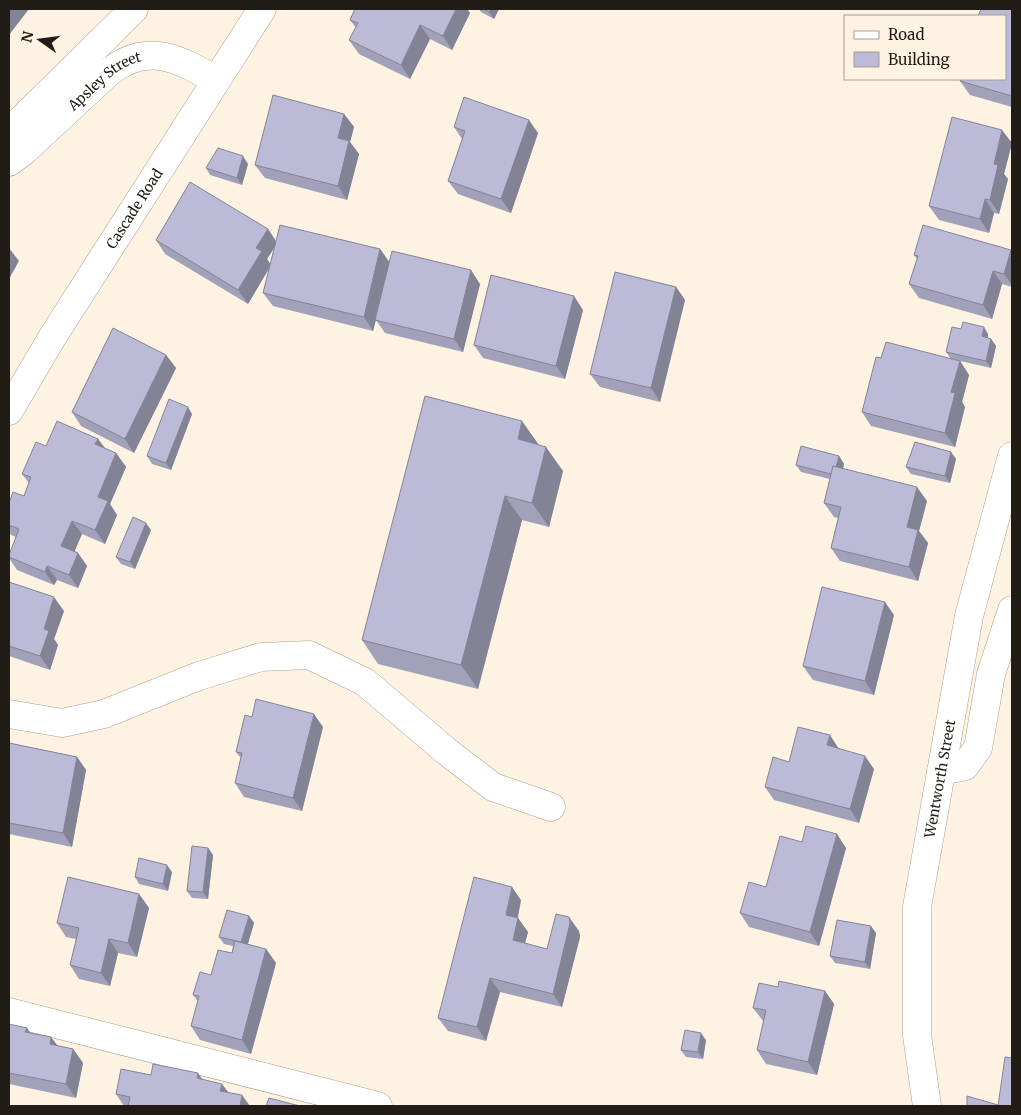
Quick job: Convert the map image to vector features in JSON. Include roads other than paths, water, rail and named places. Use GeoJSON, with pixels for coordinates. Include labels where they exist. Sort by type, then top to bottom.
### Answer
{"type":"FeatureCollection","features":[{"type":"Feature","properties":{"kind":"street","name":"Apsley Street"},"geometry":{"type":"LineString","coordinates":[[9,132],[134,9]]}},
{"type":"Feature","properties":{"kind":"street","name":"Cascade Road"},"geometry":{"type":"LineString","coordinates":[[9,411],[53,336],[262,9]]}},
{"type":"Feature","properties":{"kind":"street","name":"Apsley Street"},"geometry":{"type":"LineString","coordinates":[[9,162],[24,151],[120,63],[130,59],[144,55],[158,55],[190,66],[216,80]]}},
{"type":"Feature","properties":{"kind":"street","name":"Wentworth Street"},"geometry":{"type":"LineString","coordinates":[[927,1106],[917,1034],[917,907],[969,616],[1012,456]]}},
{"type":"Feature","properties":{"kind":"street"},"geometry":{"type":"LineString","coordinates":[[941,771],[965,766],[978,748],[991,674],[1012,610]]}},
{"type":"Feature","properties":{"kind":"street"},"geometry":{"type":"LineString","coordinates":[[9,714],[62,723],[104,714],[199,676],[261,657],[309,655],[365,682],[445,750],[493,787],[551,808]]}},
{"type":"Feature","properties":{"kind":"street"},"geometry":{"type":"LineString","coordinates":[[9,1012],[378,1106]]}}]}
